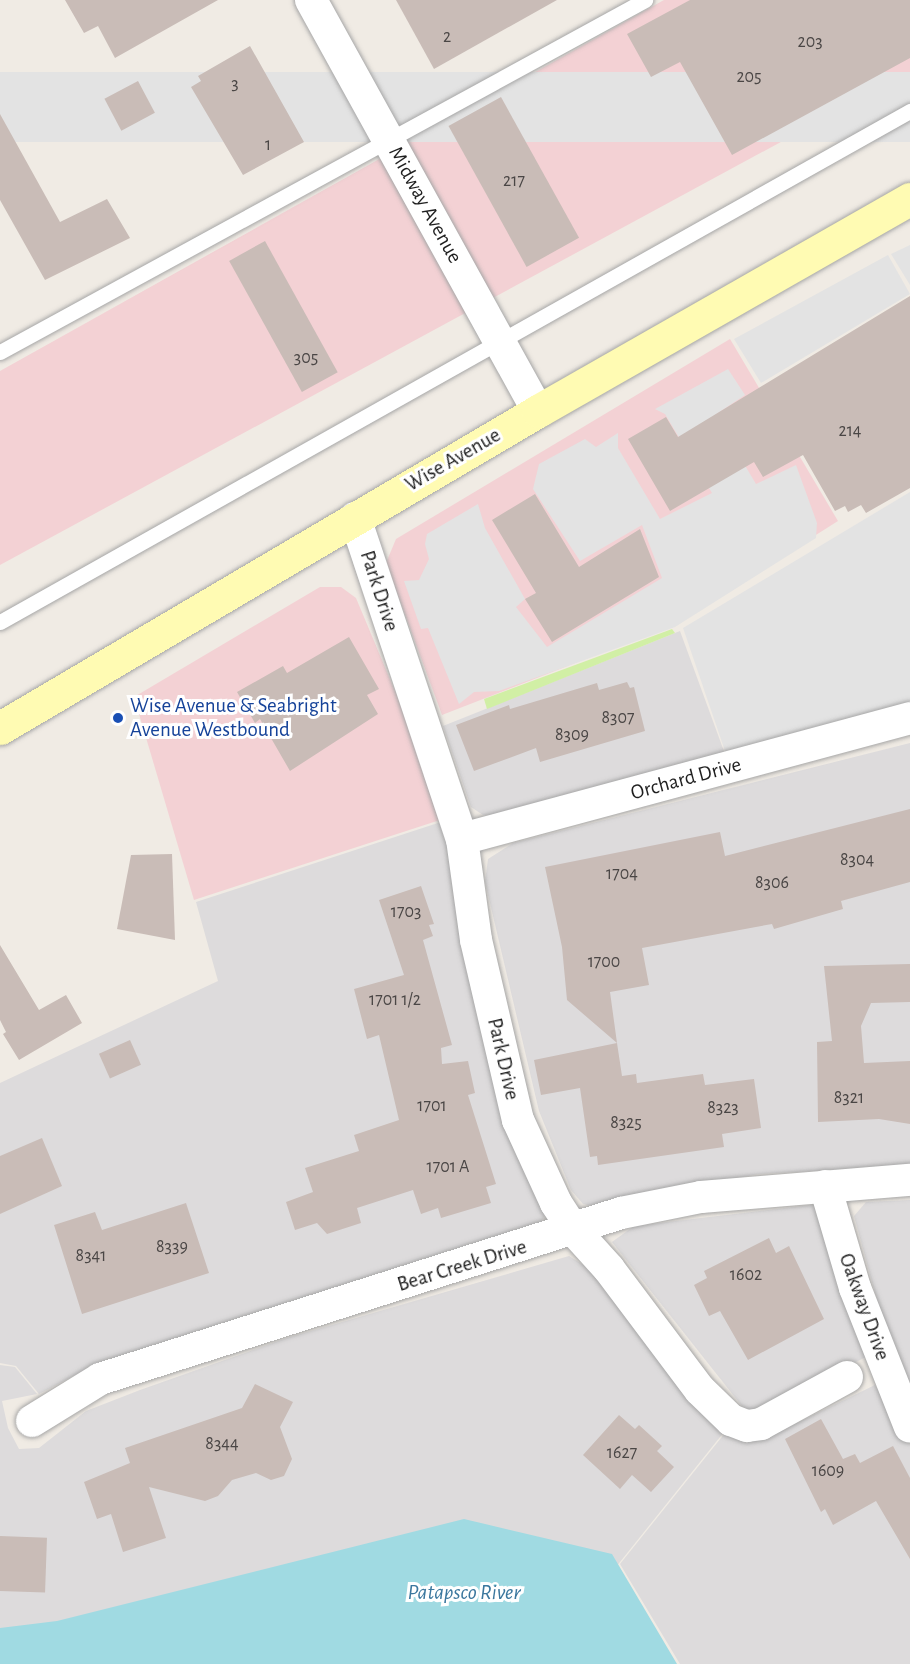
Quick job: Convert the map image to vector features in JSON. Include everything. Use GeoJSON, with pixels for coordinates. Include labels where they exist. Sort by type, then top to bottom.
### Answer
{"type":"FeatureCollection","features":[{"type":"Feature","properties":{"kind":"main road","name":"Wise Avenue"},"geometry":{"type":"LineString","coordinates":[[0,728],[538,411],[910,199]]}},
{"type":"Feature","properties":{"kind":"street","name":"Midway Avenue"},"geometry":{"type":"LineString","coordinates":[[311,0],[538,411]]}},
{"type":"Feature","properties":{"kind":"street","name":"Park Drive"},"geometry":{"type":"LineString","coordinates":[[355,518],[462,839],[476,940],[505,1075],[518,1120],[572,1228],[609,1269],[714,1406],[731,1420],[747,1426],[761,1425],[847,1377]]}},
{"type":"Feature","properties":{"kind":"street","name":"Orchard Drive"},"geometry":{"type":"LineString","coordinates":[[462,839],[910,718]]}},
{"type":"Feature","properties":{"kind":"street","name":"Bear Creek Drive"},"geometry":{"type":"LineString","coordinates":[[32,1421],[100,1379],[621,1213],[701,1197],[910,1180]]}},
{"type":"Feature","properties":{"kind":"street","name":"Oakway Drive"},"geometry":{"type":"LineString","coordinates":[[825,1186],[855,1288],[910,1427]]}},
{"type":"Feature","properties":{"kind":"lane"},"geometry":{"type":"LineString","coordinates":[[0,352],[645,0]]}},
{"type":"Feature","properties":{"kind":"lane"},"geometry":{"type":"LineString","coordinates":[[0,622],[910,111]]}},
{"type":"Feature","properties":{"kind":"shaded area"},"geometry":{"type":"Polygon","coordinates":[[[664,0],[910,0],[910,72],[0,565],[0,371],[664,0]]]}},
{"type":"Feature","properties":{"kind":"shaded area"},"geometry":{"type":"Polygon","coordinates":[[[0,72],[910,72],[910,142],[0,142],[0,72]]]}},
{"type":"Feature","properties":{"kind":"shaded area"},"geometry":{"type":"Polygon","coordinates":[[[910,245],[910,285],[891,254],[910,245]]]}},
{"type":"Feature","properties":{"kind":"shaded area"},"geometry":{"type":"Polygon","coordinates":[[[888,255],[910,294],[761,383],[734,339],[888,255]]]}},
{"type":"Feature","properties":{"kind":"shaded area"},"geometry":{"type":"Polygon","coordinates":[[[730,339],[838,521],[675,624],[442,715],[386,563],[396,539],[730,339]]]}},
{"type":"Feature","properties":{"kind":"shaded area"},"geometry":{"type":"Polygon","coordinates":[[[728,369],[745,395],[715,415],[756,484],[796,465],[817,523],[816,538],[675,627],[499,691],[474,692],[459,704],[428,628],[421,629],[404,581],[419,580],[429,559],[425,544],[427,534],[478,504],[485,528],[525,599],[516,607],[547,647],[662,578],[642,525],[580,561],[533,489],[539,464],[585,439],[596,447],[618,433],[618,448],[660,519],[712,493],[665,414],[655,409],[728,369]]]}},
{"type":"Feature","properties":{"kind":"shaded area"},"geometry":{"type":"Polygon","coordinates":[[[910,492],[910,705],[726,754],[683,628],[910,492]]]}},
{"type":"Feature","properties":{"kind":"shaded area"},"geometry":{"type":"Polygon","coordinates":[[[320,587],[341,587],[356,598],[410,727],[440,820],[194,900],[134,697],[320,587]]]}},
{"type":"Feature","properties":{"kind":"shaded area"},"geometry":{"type":"Polygon","coordinates":[[[680,631],[725,754],[495,816],[483,815],[471,807],[443,726],[680,631]]]}},
{"type":"Feature","properties":{"kind":"shaded area"},"geometry":{"type":"Polygon","coordinates":[[[910,743],[910,1166],[758,1174],[597,1207],[583,1204],[571,1190],[539,1111],[485,882],[488,859],[513,843],[910,743]]]}},
{"type":"Feature","properties":{"kind":"shaded area"},"geometry":{"type":"Polygon","coordinates":[[[441,822],[456,858],[547,1212],[535,1232],[98,1363],[39,1394],[16,1366],[0,1363],[0,1083],[218,981],[196,902],[441,822]]]}},
{"type":"Feature","properties":{"kind":"shaded area"},"geometry":{"type":"Polygon","coordinates":[[[910,1200],[910,1387],[892,1355],[854,1216],[866,1202],[910,1200]]]}},
{"type":"Feature","properties":{"kind":"shaded area"},"geometry":{"type":"Polygon","coordinates":[[[811,1205],[825,1206],[866,1357],[749,1415],[612,1242],[634,1226],[811,1205]]]}},
{"type":"Feature","properties":{"kind":"shaded area"},"geometry":{"type":"Polygon","coordinates":[[[569,1256],[598,1274],[724,1432],[612,1572],[0,1639],[0,1365],[15,1367],[37,1394],[2,1401],[8,1428],[19,1449],[39,1448],[86,1411],[140,1390],[287,1338],[569,1256]]]}},
{"type":"Feature","properties":{"kind":"shaded area"},"geometry":{"type":"Polygon","coordinates":[[[875,1385],[910,1444],[910,1664],[680,1664],[620,1564],[725,1433],[770,1436],[875,1385]]]}},
{"type":"Feature","properties":{"kind":"green space"},"geometry":{"type":"Polygon","coordinates":[[[672,629],[675,633],[487,709],[484,699],[672,629]]]}},
{"type":"Feature","properties":{"kind":"water","name":"Patapsco River"},"geometry":{"type":"Polygon","coordinates":[[[464,1519],[612,1554],[677,1664],[0,1664],[0,1628],[57,1621],[464,1519]]]}},
{"type":"Feature","properties":{"kind":"building"},"geometry":{"type":"Polygon","coordinates":[[[65,0],[218,0],[115,58],[98,26],[84,33],[65,0]]]}},
{"type":"Feature","properties":{"kind":"building"},"geometry":{"type":"Polygon","coordinates":[[[396,0],[557,0],[434,69],[396,0]]]}},
{"type":"Feature","properties":{"kind":"building"},"geometry":{"type":"Polygon","coordinates":[[[690,0],[910,0],[910,58],[732,155],[680,62],[651,77],[627,34],[690,0]]]}},
{"type":"Feature","properties":{"kind":"building"},"geometry":{"type":"Polygon","coordinates":[[[250,46],[304,142],[243,175],[191,87],[201,81],[198,76],[250,46]]]}},
{"type":"Feature","properties":{"kind":"building"},"geometry":{"type":"Polygon","coordinates":[[[138,81],[155,113],[121,131],[104,99],[138,81]]]}},
{"type":"Feature","properties":{"kind":"building"},"geometry":{"type":"Polygon","coordinates":[[[501,97],[579,238],[527,267],[449,126],[501,97]]]}},
{"type":"Feature","properties":{"kind":"building"},"geometry":{"type":"Polygon","coordinates":[[[0,114],[60,222],[107,199],[130,238],[45,280],[0,200],[0,114]]]}},
{"type":"Feature","properties":{"kind":"building"},"geometry":{"type":"Polygon","coordinates":[[[265,241],[338,372],[302,392],[229,261],[265,241]]]}},
{"type":"Feature","properties":{"kind":"building"},"geometry":{"type":"Polygon","coordinates":[[[910,296],[910,488],[866,513],[861,505],[848,512],[845,506],[835,511],[803,455],[763,477],[754,462],[670,511],[628,439],[666,417],[678,437],[910,296]]]}},
{"type":"Feature","properties":{"kind":"building"},"geometry":{"type":"Polygon","coordinates":[[[535,494],[579,567],[640,529],[659,577],[552,642],[525,599],[536,593],[492,520],[535,494]]]}},
{"type":"Feature","properties":{"kind":"building"},"geometry":{"type":"Polygon","coordinates":[[[349,637],[379,689],[367,695],[378,714],[290,771],[260,719],[255,723],[237,692],[283,666],[287,673],[349,637]]]}},
{"type":"Feature","properties":{"kind":"building"},"geometry":{"type":"Polygon","coordinates":[[[627,682],[630,688],[634,687],[645,731],[540,762],[536,748],[474,771],[456,725],[509,705],[510,709],[597,683],[599,690],[627,682]]]}},
{"type":"Feature","properties":{"kind":"building"},"geometry":{"type":"Polygon","coordinates":[[[910,809],[910,882],[841,901],[843,909],[774,929],[772,924],[642,948],[649,985],[610,992],[617,1043],[567,1000],[562,947],[545,867],[720,832],[725,856],[910,809]]]}},
{"type":"Feature","properties":{"kind":"building"},"geometry":{"type":"Polygon","coordinates":[[[172,854],[175,940],[117,929],[131,855],[172,854]]]}},
{"type":"Feature","properties":{"kind":"building"},"geometry":{"type":"Polygon","coordinates":[[[421,886],[434,924],[429,925],[433,936],[423,940],[452,1045],[441,1048],[442,1064],[468,1061],[475,1093],[468,1095],[496,1184],[486,1187],[491,1203],[441,1218],[438,1208],[421,1214],[413,1190],[357,1208],[361,1223],[327,1234],[317,1223],[295,1230],[286,1202],[313,1192],[305,1168],[359,1151],[354,1135],[399,1120],[379,1035],[367,1039],[354,989],[404,975],[379,900],[421,886]]]}},
{"type":"Feature","properties":{"kind":"building"},"geometry":{"type":"Polygon","coordinates":[[[0,945],[39,1010],[66,995],[82,1023],[19,1060],[3,1034],[6,1032],[0,1020],[0,945]]]}},
{"type":"Feature","properties":{"kind":"building"},"geometry":{"type":"Polygon","coordinates":[[[910,964],[910,1002],[871,1003],[861,1026],[864,1063],[910,1061],[910,1124],[879,1119],[818,1122],[817,1042],[832,1041],[824,966],[910,964]]]}},
{"type":"Feature","properties":{"kind":"building"},"geometry":{"type":"Polygon","coordinates":[[[130,1040],[141,1065],[110,1078],[99,1054],[130,1040]]]}},
{"type":"Feature","properties":{"kind":"building"},"geometry":{"type":"Polygon","coordinates":[[[617,1043],[622,1076],[636,1074],[637,1083],[703,1074],[705,1085],[754,1079],[761,1128],[722,1134],[724,1147],[598,1165],[597,1156],[590,1157],[580,1088],[541,1095],[534,1060],[617,1043]]]}},
{"type":"Feature","properties":{"kind":"building"},"geometry":{"type":"Polygon","coordinates":[[[42,1138],[62,1186],[0,1214],[0,1156],[42,1138]]]}},
{"type":"Feature","properties":{"kind":"building"},"geometry":{"type":"Polygon","coordinates":[[[186,1203],[209,1273],[82,1314],[54,1225],[95,1212],[102,1230],[186,1203]]]}},
{"type":"Feature","properties":{"kind":"building"},"geometry":{"type":"Polygon","coordinates":[[[769,1238],[776,1253],[789,1246],[824,1319],[748,1360],[720,1311],[709,1316],[694,1285],[707,1278],[704,1271],[769,1238]]]}},
{"type":"Feature","properties":{"kind":"building"},"geometry":{"type":"Polygon","coordinates":[[[255,1384],[293,1402],[280,1427],[292,1459],[284,1476],[271,1480],[256,1473],[232,1480],[218,1496],[205,1501],[149,1487],[166,1538],[123,1552],[111,1514],[97,1519],[84,1482],[130,1463],[125,1448],[242,1408],[255,1384]]]}},
{"type":"Feature","properties":{"kind":"building"},"geometry":{"type":"Polygon","coordinates":[[[619,1415],[635,1429],[639,1425],[662,1446],[657,1451],[674,1467],[651,1492],[632,1475],[620,1489],[583,1455],[619,1415]]]}},
{"type":"Feature","properties":{"kind":"building"},"geometry":{"type":"Polygon","coordinates":[[[821,1419],[843,1459],[855,1454],[860,1463],[893,1446],[910,1478],[910,1559],[876,1501],[833,1525],[825,1509],[821,1512],[785,1439],[821,1419]]]}},
{"type":"Feature","properties":{"kind":"building"},"geometry":{"type":"Polygon","coordinates":[[[0,1536],[47,1538],[45,1593],[0,1591],[0,1536]]]}},
{"type":"Feature","properties":{"kind":"place","name":"Wise Avenue & Seabright Avenue Westbound"},"geometry":{"type":"Point","coordinates":[118,718]}}]}
